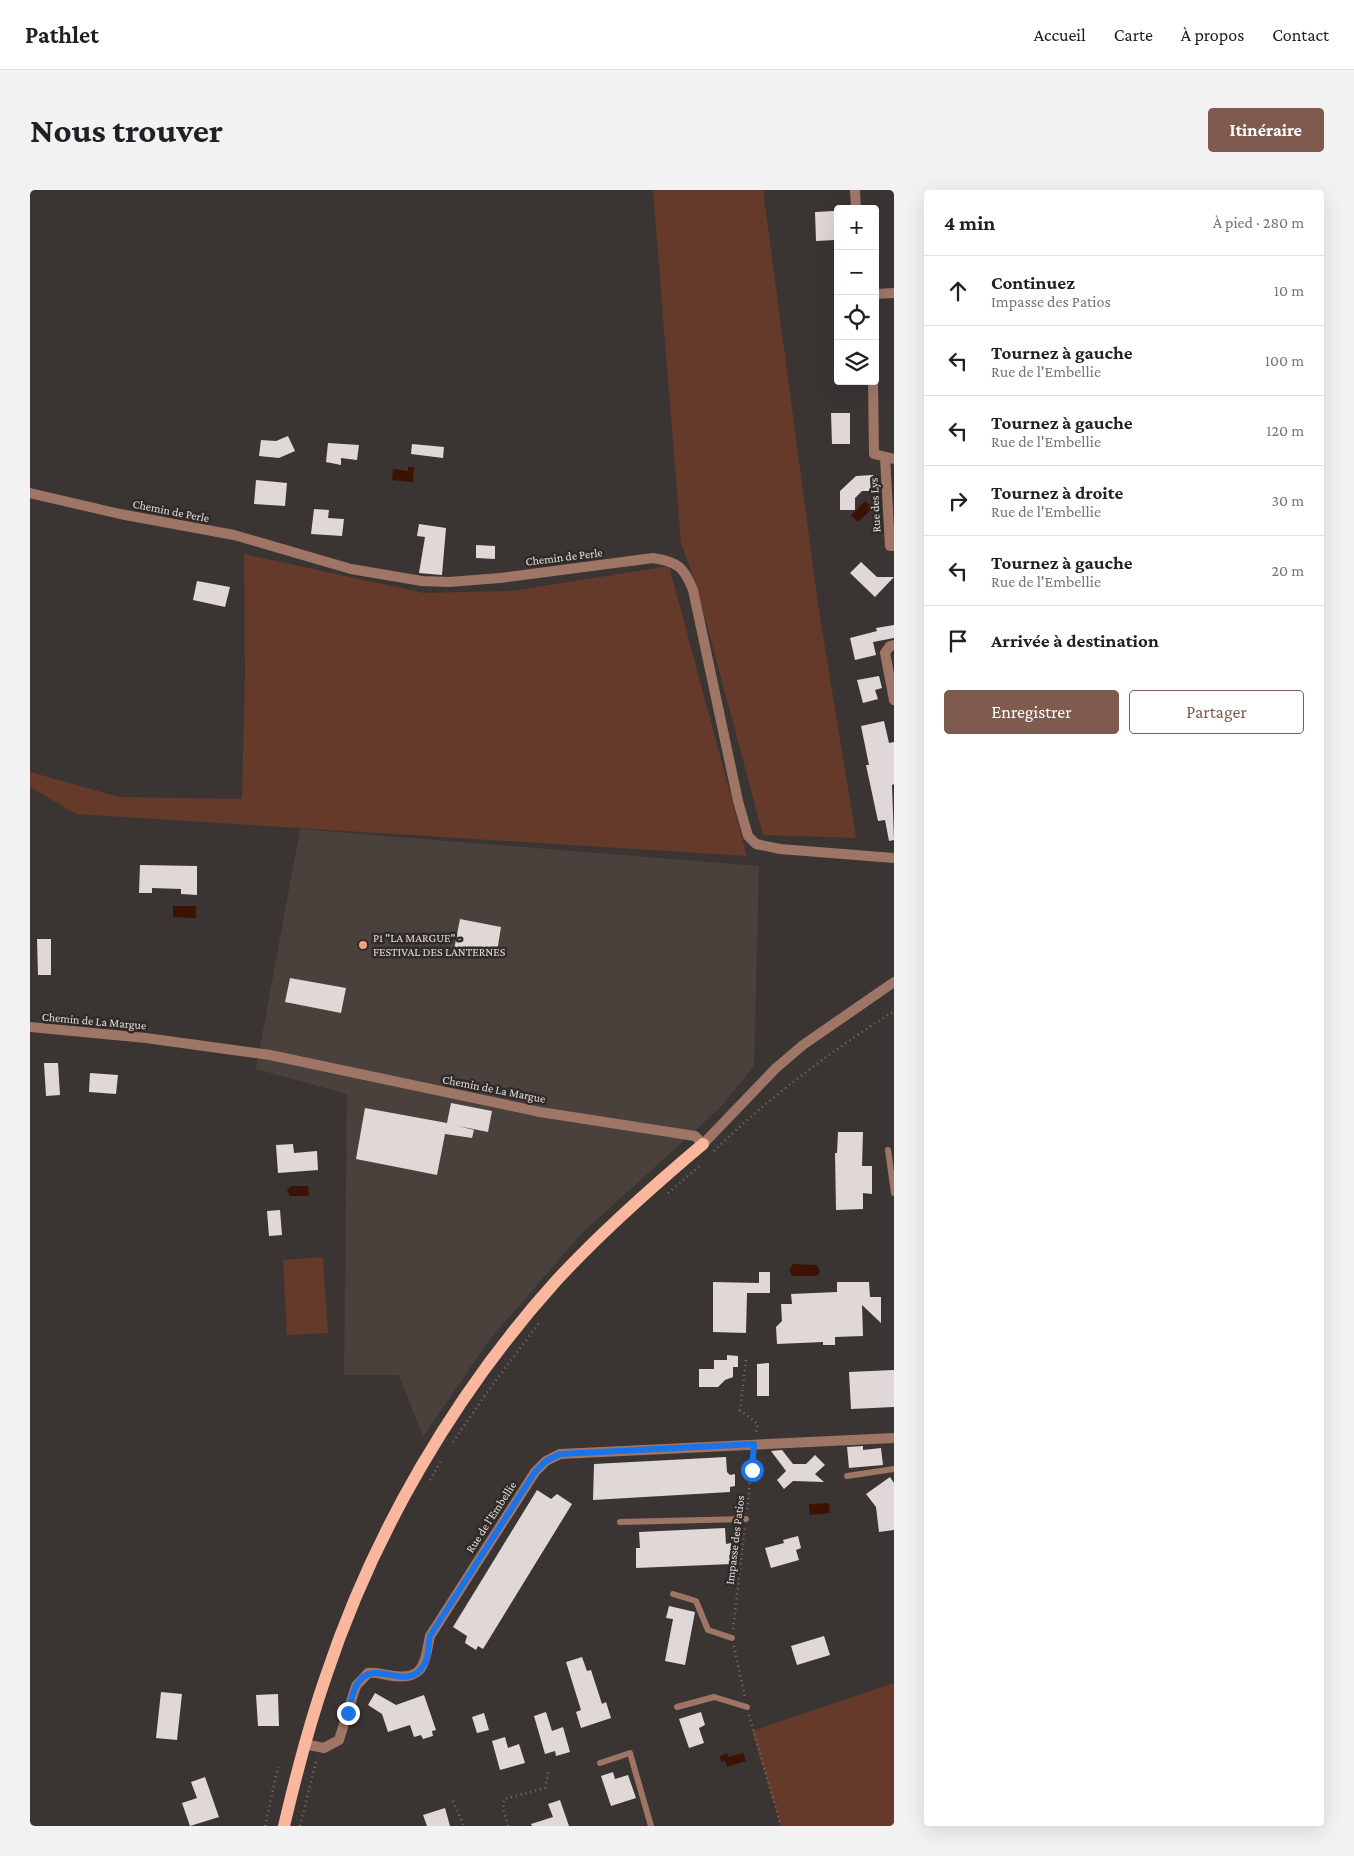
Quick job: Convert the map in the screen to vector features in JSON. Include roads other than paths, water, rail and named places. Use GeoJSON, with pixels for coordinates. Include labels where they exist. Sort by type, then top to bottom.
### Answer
{"type":"FeatureCollection","features":[{"type":"Feature","properties":{"kind":"main road"},"geometry":{"type":"LineString","coordinates":[[284,1826],[304,1744],[326,1675],[368,1568],[408,1491],[452,1418],[505,1343],[556,1282],[614,1221],[703,1144]]}},
{"type":"Feature","properties":{"kind":"street"},"geometry":{"type":"LineString","coordinates":[[855,190],[856,205]]}},
{"type":"Feature","properties":{"kind":"street"},"geometry":{"type":"LineString","coordinates":[[879,294],[894,293]]}},
{"type":"Feature","properties":{"kind":"street","name":"Rue des Lys"},"geometry":{"type":"LineString","coordinates":[[873,385],[874,454],[890,458],[890,546],[894,546]]}},
{"type":"Feature","properties":{"kind":"street","name":"Chemin de Perle"},"geometry":{"type":"LineString","coordinates":[[30,493],[120,514],[234,535],[351,569],[422,581],[449,582],[500,578],[653,558],[670,560],[680,566],[687,575],[693,590],[738,801],[748,836],[756,844],[780,849],[894,858]]}},
{"type":"Feature","properties":{"kind":"street"},"geometry":{"type":"LineString","coordinates":[[894,645],[890,646],[886,653],[894,700]]}},
{"type":"Feature","properties":{"kind":"street"},"geometry":{"type":"LineString","coordinates":[[703,1144],[790,1056],[894,982]]}},
{"type":"Feature","properties":{"kind":"street","name":"Chemin de La Margue"},"geometry":{"type":"LineString","coordinates":[[30,1027],[146,1038],[270,1055],[540,1112],[695,1136],[703,1144]]}},
{"type":"Feature","properties":{"kind":"street","name":"Rue de l'Embellie"},"geometry":{"type":"LineString","coordinates":[[304,1744],[324,1748],[338,1740],[356,1686],[368,1673],[374,1672],[407,1678],[418,1672],[426,1662],[430,1636],[535,1472],[546,1461],[560,1454],[894,1438]]}},
{"type":"Feature","properties":{"kind":"lane"},"geometry":{"type":"LineString","coordinates":[[888,1150],[894,1193]]}},
{"type":"Feature","properties":{"kind":"lane"},"geometry":{"type":"LineString","coordinates":[[847,1476],[894,1471]]}},
{"type":"Feature","properties":{"kind":"lane"},"geometry":{"type":"LineString","coordinates":[[620,1522],[746,1519]]}},
{"type":"Feature","properties":{"kind":"lane"},"geometry":{"type":"LineString","coordinates":[[673,1594],[696,1601],[708,1630],[732,1638]]}},
{"type":"Feature","properties":{"kind":"lane"},"geometry":{"type":"LineString","coordinates":[[677,1707],[714,1697],[747,1707]]}},
{"type":"Feature","properties":{"kind":"lane"},"geometry":{"type":"LineString","coordinates":[[600,1764],[630,1753],[651,1826]]}},
{"type":"Feature","properties":{"kind":"place","name":"P1 \"LA MARGUE\" - FESTIVAL DES LANTERNES"},"geometry":{"type":"Point","coordinates":[363,945]}}]}
